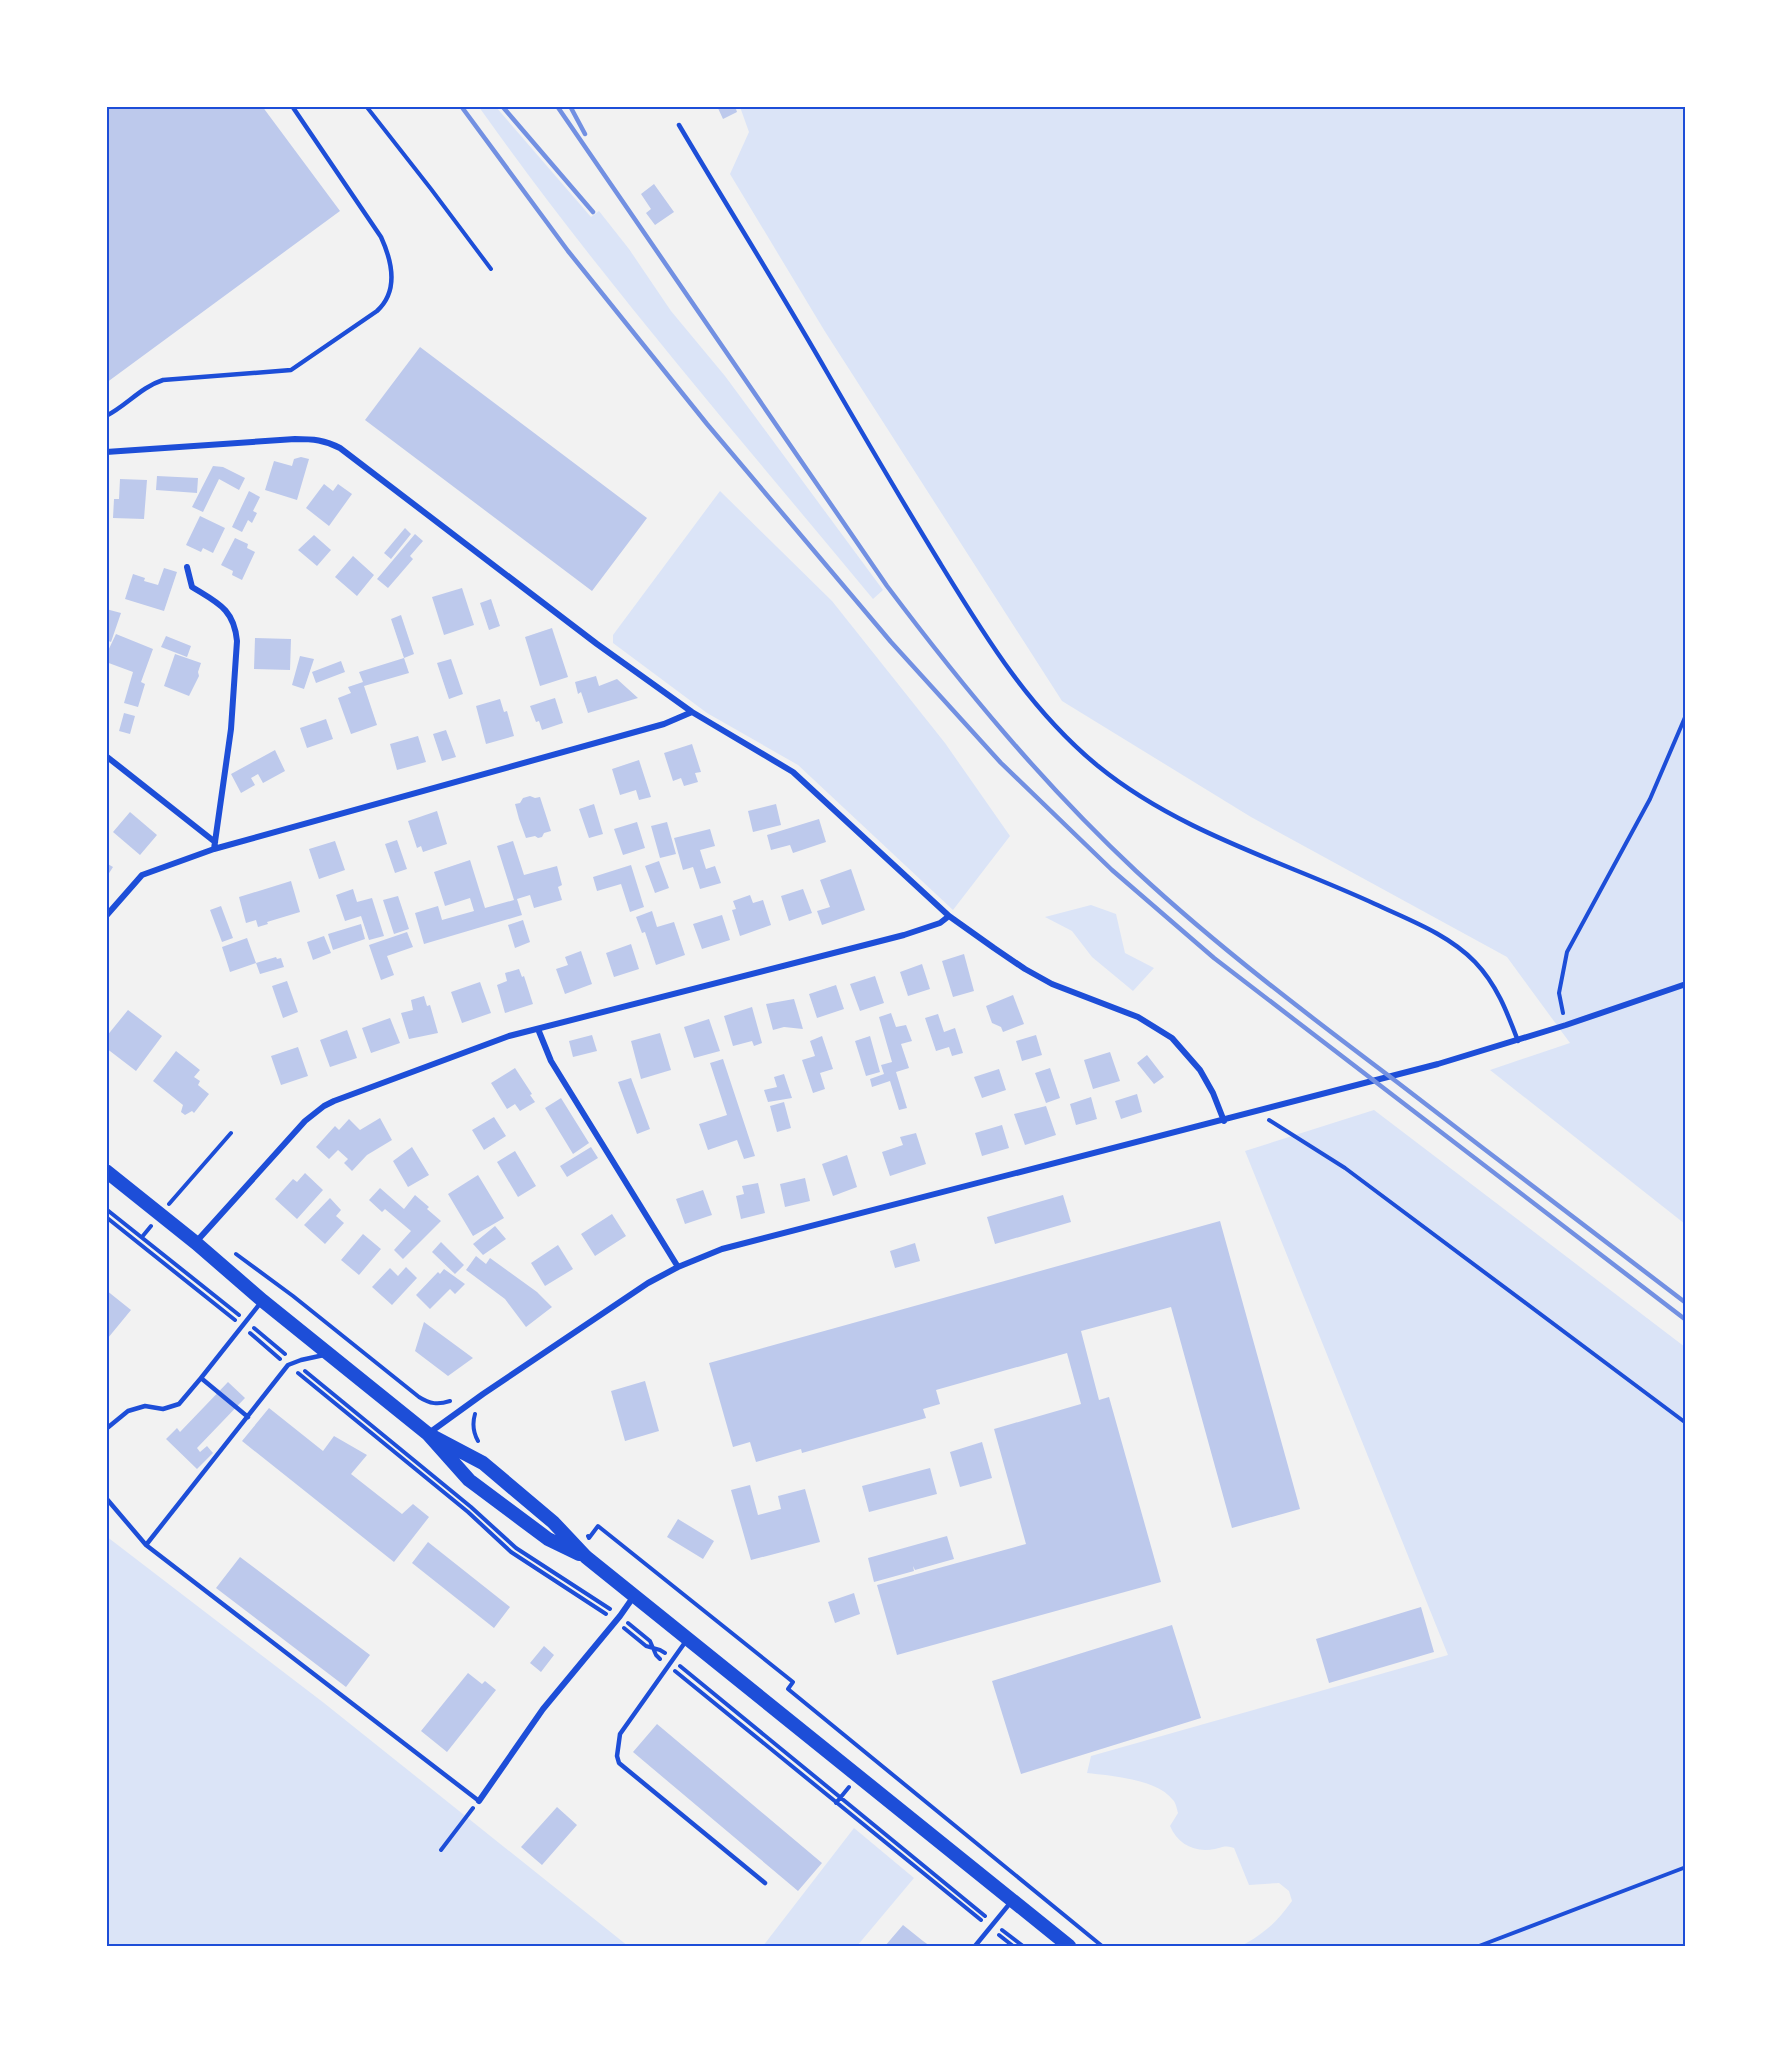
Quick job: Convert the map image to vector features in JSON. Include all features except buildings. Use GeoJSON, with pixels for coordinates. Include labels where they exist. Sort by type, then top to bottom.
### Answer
{"type":"FeatureCollection","features":[{"type":"Feature","properties":{"kind":"main road"},"geometry":{"type":"LineString","coordinates":[[106,1171],[428,1434],[469,1480],[548,1539],[586,1557]]}},
{"type":"Feature","properties":{"kind":"main road"},"geometry":{"type":"LineString","coordinates":[[428,1434],[483,1463],[553,1522],[586,1557],[1064,1945]]}},
{"type":"Feature","properties":{"kind":"street"},"geometry":{"type":"LineString","coordinates":[[106,452],[296,439],[328,441],[340,448],[597,644],[692,712],[793,772],[949,916],[1044,980],[1138,1017],[1172,1038],[1189,1056],[1207,1082],[1224,1121]]}},
{"type":"Feature","properties":{"kind":"street"},"geometry":{"type":"LineString","coordinates":[[187,567],[192,587],[231,614],[236,627],[231,729],[215,846]]}},
{"type":"Feature","properties":{"kind":"street"},"geometry":{"type":"LineString","coordinates":[[106,916],[142,875],[215,846],[664,724],[692,712]]}},
{"type":"Feature","properties":{"kind":"street"},"geometry":{"type":"LineString","coordinates":[[106,756],[215,846]]}},
{"type":"Feature","properties":{"kind":"street"},"geometry":{"type":"LineString","coordinates":[[196,1243],[305,1121],[324,1106],[509,1036],[904,935],[934,925],[949,916]]}},
{"type":"Feature","properties":{"kind":"street"},"geometry":{"type":"LineString","coordinates":[[428,1434],[483,1394],[648,1283],[678,1267],[722,1250],[1438,1064],[1518,1041],[1686,984]]}},
{"type":"Feature","properties":{"kind":"street"},"geometry":{"type":"LineString","coordinates":[[538,1029],[551,1061],[678,1267]]}},
{"type":"Feature","properties":{"kind":"street"},"geometry":{"type":"LineString","coordinates":[[479,1801],[543,1708],[634,1596]]}},
{"type":"Feature","properties":{"kind":"lane"},"geometry":{"type":"LineString","coordinates":[[106,416],[120,409],[149,385],[163,380],[291,370],[377,311],[387,298],[392,283],[388,256],[381,237],[292,106]]}},
{"type":"Feature","properties":{"kind":"lane"},"geometry":{"type":"LineString","coordinates":[[678,125],[988,643],[1040,710],[1097,766],[1154,805],[1215,836],[1330,884],[1415,923],[1457,947],[1473,959],[1491,981],[1502,999],[1518,1041]]}},
{"type":"Feature","properties":{"kind":"lane"},"geometry":{"type":"LineString","coordinates":[[106,1428],[128,1411],[145,1406],[163,1409],[179,1404],[263,1301]]}},
{"type":"Feature","properties":{"kind":"lane"},"geometry":{"type":"LineString","coordinates":[[146,1545],[288,1365],[330,1354]]}},
{"type":"Feature","properties":{"kind":"lane"},"geometry":{"type":"LineString","coordinates":[[201,1378],[248,1417]]}},
{"type":"Feature","properties":{"kind":"lane"},"geometry":{"type":"LineString","coordinates":[[106,1498],[146,1545],[479,1801]]}},
{"type":"Feature","properties":{"kind":"lane"},"geometry":{"type":"LineString","coordinates":[[687,1639],[620,1734],[617,1756],[619,1763],[765,1883]]}},
{"type":"Feature","properties":{"kind":"lane"},"geometry":{"type":"LineString","coordinates":[[975,1947],[1012,1901]]}},
{"type":"Feature","properties":{"kind":"path"},"geometry":{"type":"LineString","coordinates":[[366,106],[490,269]]}},
{"type":"Feature","properties":{"kind":"path"},"geometry":{"type":"LineString","coordinates":[[1566,1025],[1559,993],[1567,952],[1650,799],[1686,715]]}},
{"type":"Feature","properties":{"kind":"path"},"geometry":{"type":"LineString","coordinates":[[1255,1112],[1346,1168],[1686,1422]]}},
{"type":"Feature","properties":{"kind":"path"},"geometry":{"type":"LineString","coordinates":[[171,1202],[231,1133]]}},
{"type":"Feature","properties":{"kind":"path"},"geometry":{"type":"LineString","coordinates":[[162,1195],[180,1209]]}},
{"type":"Feature","properties":{"kind":"path"},"geometry":{"type":"LineString","coordinates":[[106,1209],[471,1507],[516,1548],[618,1618],[646,1646],[660,1650],[672,1659],[992,1925],[1013,1947]]}},
{"type":"Feature","properties":{"kind":"path"},"geometry":{"type":"LineString","coordinates":[[106,1217],[468,1512],[511,1552],[618,1618]]}},
{"type":"Feature","properties":{"kind":"path"},"geometry":{"type":"LineString","coordinates":[[233,1252],[293,1296],[419,1397],[437,1404],[448,1402],[457,1396]]}},
{"type":"Feature","properties":{"kind":"path"},"geometry":{"type":"LineString","coordinates":[[479,1444],[474,1434],[473,1423],[474,1415],[489,1402],[483,1394]]}},
{"type":"Feature","properties":{"kind":"path"},"geometry":{"type":"LineString","coordinates":[[580,1530],[590,1538],[598,1526],[793,1682],[788,1689],[1102,1947]]}},
{"type":"Feature","properties":{"kind":"path"},"geometry":{"type":"LineString","coordinates":[[653,1648],[656,1656],[992,1925],[1023,1947]]}},
{"type":"Feature","properties":{"kind":"path"},"geometry":{"type":"LineString","coordinates":[[441,1850],[479,1801]]}},
{"type":"Feature","properties":{"kind":"path"},"geometry":{"type":"LineString","coordinates":[[1479,1947],[1686,1867]]}},
{"type":"Feature","properties":{"kind":"shaded area"},"geometry":{"type":"Polygon","coordinates":[[[479,107],[496,107],[591,217],[599,211],[629,249],[671,311],[725,376],[883,590],[873,599],[622,295],[525,171],[479,107]]]}},
{"type":"Feature","properties":{"kind":"shaded area"},"geometry":{"type":"Polygon","coordinates":[[[740,107],[1685,107],[1685,1224],[1490,1070],[1570,1043],[1507,957],[1251,817],[1062,701],[824,330],[730,174],[749,132],[740,107]]]}},
{"type":"Feature","properties":{"kind":"shaded area"},"geometry":{"type":"Polygon","coordinates":[[[720,491],[832,601],[945,743],[1010,836],[953,910],[798,765],[707,713],[613,643],[613,635],[720,491]]]}},
{"type":"Feature","properties":{"kind":"shaded area"},"geometry":{"type":"Polygon","coordinates":[[[1091,905],[1116,914],[1125,953],[1154,968],[1133,991],[1092,957],[1072,931],[1045,917],[1091,905]]]}},
{"type":"Feature","properties":{"kind":"shaded area"},"geometry":{"type":"Polygon","coordinates":[[[1374,1110],[1685,1347],[1685,1946],[1241,1946],[1270,1927],[1281,1915],[1292,1901],[1289,1891],[1279,1883],[1249,1885],[1234,1848],[1226,1846],[1200,1850],[1182,1842],[1170,1826],[1178,1813],[1175,1803],[1166,1793],[1156,1787],[1133,1780],[1087,1773],[1091,1756],[1448,1655],[1245,1151],[1374,1110]]]}},
{"type":"Feature","properties":{"kind":"shaded area"},"geometry":{"type":"Polygon","coordinates":[[[106,1536],[324,1703],[628,1946],[107,1946],[106,1536]]]}},
{"type":"Feature","properties":{"kind":"shaded area"},"geometry":{"type":"Polygon","coordinates":[[[854,1828],[914,1878],[857,1946],[763,1946],[854,1828]]]}},
{"type":"Feature","properties":{"kind":"railway"},"geometry":{"type":"LineString","coordinates":[[461,106],[568,251],[707,424],[891,642],[1001,763],[1112,870],[1214,958],[1686,1320]]}},
{"type":"Feature","properties":{"kind":"railway"},"geometry":{"type":"LineString","coordinates":[[502,106],[593,212]]}},
{"type":"Feature","properties":{"kind":"railway"},"geometry":{"type":"LineString","coordinates":[[557,106],[887,586],[1005,734],[1069,804],[1167,899],[1264,980],[1686,1303]]}},
{"type":"Feature","properties":{"kind":"railway"},"geometry":{"type":"LineString","coordinates":[[570,106],[585,134]]}}]}
